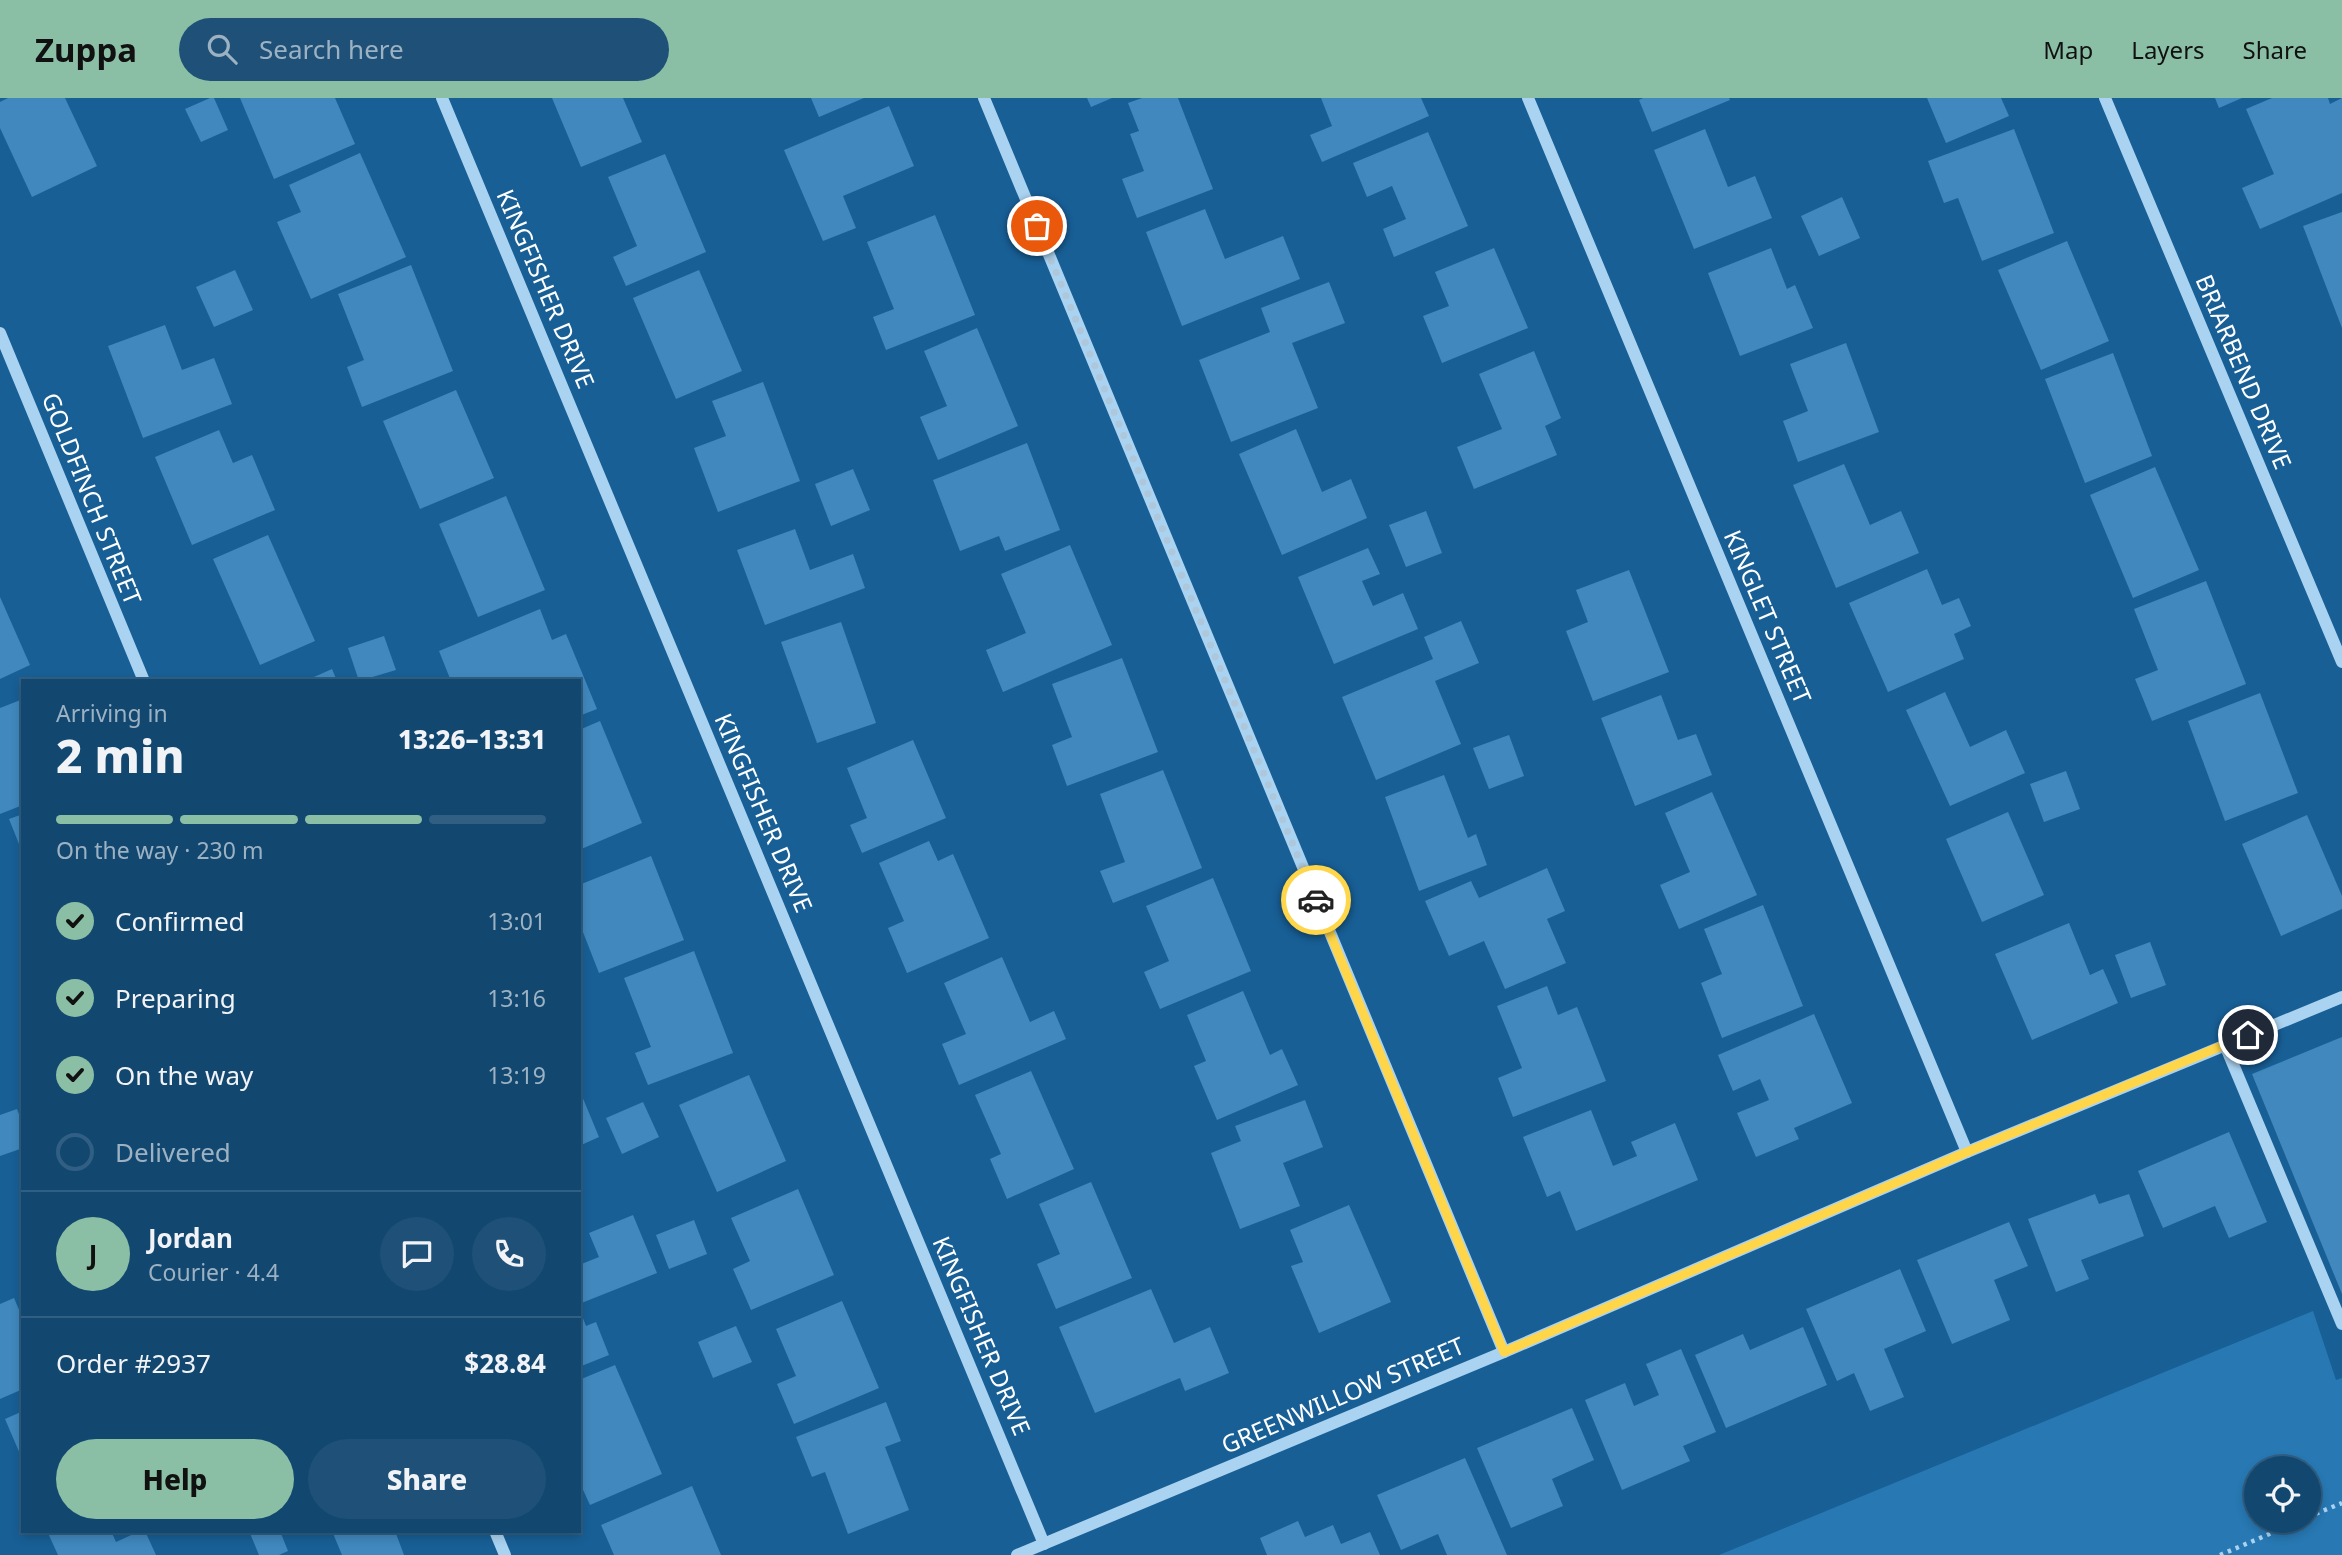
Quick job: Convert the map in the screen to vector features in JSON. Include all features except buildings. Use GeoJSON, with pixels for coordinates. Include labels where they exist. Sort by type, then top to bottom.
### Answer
{"type":"FeatureCollection","features":[{"type":"Feature","properties":{"kind":"street","name":"KINGFISHER DRIVE"},"geometry":{"type":"LineString","coordinates":[[442,98],[1044,1544]]}},
{"type":"Feature","properties":{"kind":"street"},"geometry":{"type":"LineString","coordinates":[[984,98],[1504,1352]]}},
{"type":"Feature","properties":{"kind":"street","name":"KINGLET STREET"},"geometry":{"type":"LineString","coordinates":[[1528,98],[1967,1152]]}},
{"type":"Feature","properties":{"kind":"street","name":"BRIARBEND DRIVE"},"geometry":{"type":"LineString","coordinates":[[2105,98],[2342,662]]}},
{"type":"Feature","properties":{"kind":"street","name":"GOLDFINCH STREET"},"geometry":{"type":"LineString","coordinates":[[0,333],[143,679]]}},
{"type":"Feature","properties":{"kind":"street","name":"GREENWILLOW STREET"},"geometry":{"type":"LineString","coordinates":[[1017,1555],[1504,1352],[1967,1152],[2342,997]]}},
{"type":"Feature","properties":{"kind":"street"},"geometry":{"type":"LineString","coordinates":[[2225,1045],[2342,1324]]}},
{"type":"Feature","properties":{"kind":"street"},"geometry":{"type":"LineString","coordinates":[[496,1533],[505,1555]]}},
{"type":"Feature","properties":{"kind":"path"},"geometry":{"type":"LineString","coordinates":[[2321,1512],[2342,1503]]}},
{"type":"Feature","properties":{"kind":"path"},"geometry":{"type":"LineString","coordinates":[[2220,1555],[2272,1533]]}},
{"type":"Feature","properties":{"kind":"shaded area"},"geometry":{"type":"Polygon","coordinates":[[[2313,1311],[2336,1380],[2342,1378],[2342,1555],[1719,1555],[2313,1311]]]}},
{"type":"Feature","properties":{"kind":"way so far"},"geometry":{"type":"LineString","coordinates":[[1037,226],[1316,900]]}},
{"type":"Feature","properties":{"kind":"route"},"geometry":{"type":"LineString","coordinates":[[1316,900],[1504,1352],[1967,1152],[2248,1035]]}}]}
